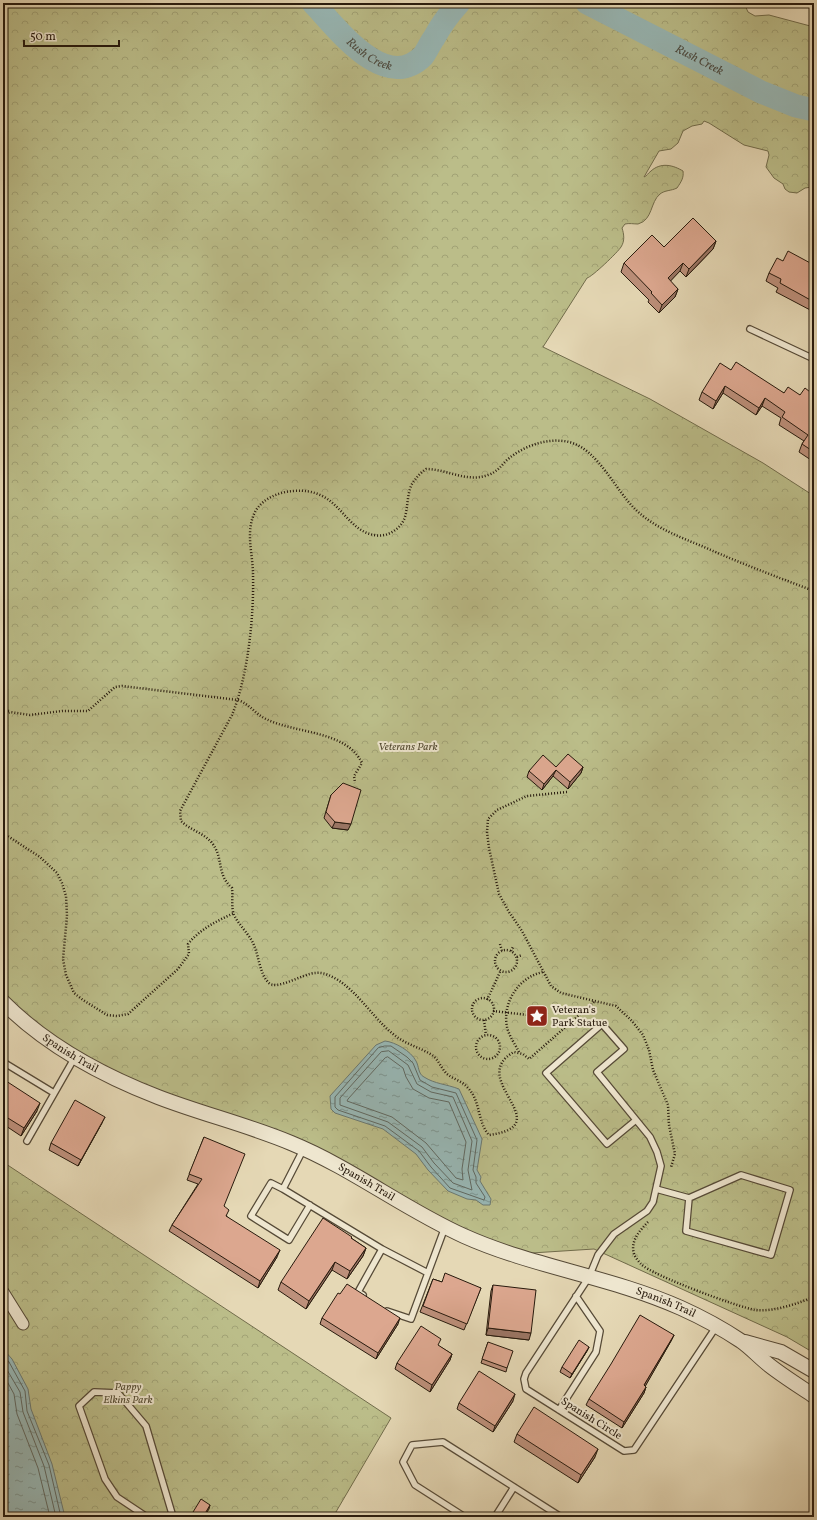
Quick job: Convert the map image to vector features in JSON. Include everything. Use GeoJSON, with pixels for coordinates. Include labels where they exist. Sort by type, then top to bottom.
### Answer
{"type":"FeatureCollection","features":[{"type":"Feature","properties":{"kind":"street","name":"Spanish Trail"},"geometry":{"type":"LineString","coordinates":[[3,1002],[19,1018],[59,1047],[104,1074],[152,1094],[304,1148],[326,1158],[405,1206],[494,1248],[589,1276],[648,1295],[682,1308],[742,1341],[781,1352],[814,1371]]}},
{"type":"Feature","properties":{"kind":"street"},"geometry":{"type":"LineString","coordinates":[[3,1292],[23,1324]]}},
{"type":"Feature","properties":{"kind":"street","name":"Spanish Trail"},"geometry":{"type":"LineString","coordinates":[[742,1341],[770,1366],[814,1396]]}},
{"type":"Feature","properties":{"kind":"lane"},"geometry":{"type":"LineString","coordinates":[[750,329],[814,359]]}},
{"type":"Feature","properties":{"kind":"lane","name":"Spanish Circle"},"geometry":{"type":"LineString","coordinates":[[636,1120],[607,1144],[546,1073],[602,1024],[624,1049],[597,1072],[650,1137],[657,1152],[661,1166],[653,1202],[647,1211],[614,1234],[598,1255],[589,1276],[524,1379],[526,1389],[624,1451],[634,1450],[716,1327]]}},
{"type":"Feature","properties":{"kind":"lane"},"geometry":{"type":"LineString","coordinates":[[27,1140],[75,1056]]}},
{"type":"Feature","properties":{"kind":"lane"},"geometry":{"type":"LineString","coordinates":[[3,1062],[54,1093]]}},
{"type":"Feature","properties":{"kind":"lane"},"geometry":{"type":"LineString","coordinates":[[283,1189],[304,1148]]}},
{"type":"Feature","properties":{"kind":"lane"},"geometry":{"type":"LineString","coordinates":[[656,1189],[689,1198],[741,1175],[790,1190],[771,1255],[686,1231],[689,1198]]}},
{"type":"Feature","properties":{"kind":"lane"},"geometry":{"type":"LineString","coordinates":[[310,1205],[289,1240],[251,1216],[270,1183],[283,1189],[310,1205],[382,1248],[428,1273]]}},
{"type":"Feature","properties":{"kind":"lane"},"geometry":{"type":"LineString","coordinates":[[383,1308],[389,1312],[412,1318],[445,1226]]}},
{"type":"Feature","properties":{"kind":"lane"},"geometry":{"type":"LineString","coordinates":[[370,1300],[358,1292],[382,1248]]}},
{"type":"Feature","properties":{"kind":"lane"},"geometry":{"type":"LineString","coordinates":[[559,1410],[596,1352],[600,1330],[576,1296]]}},
{"type":"Feature","properties":{"kind":"lane"},"geometry":{"type":"LineString","coordinates":[[147,1517],[117,1497],[105,1479],[79,1406],[94,1392],[118,1393],[146,1426],[173,1517]]}},
{"type":"Feature","properties":{"kind":"lane"},"geometry":{"type":"LineString","coordinates":[[465,1517],[415,1485],[403,1462],[412,1445],[443,1442],[561,1517]]}},
{"type":"Feature","properties":{"kind":"lane"},"geometry":{"type":"LineString","coordinates":[[495,1517],[514,1488]]}},
{"type":"Feature","properties":{"kind":"path"},"geometry":{"type":"LineString","coordinates":[[594,1002],[529,1058],[514,1052],[506,1056],[501,1062],[498,1073],[504,1089],[516,1110],[517,1121],[514,1126],[501,1134],[489,1135],[484,1129],[474,1095],[467,1086],[447,1074],[434,1056],[408,1045],[381,1024],[348,988],[339,981],[326,974],[315,973],[299,977],[276,986],[269,984],[265,978],[254,944],[234,913],[232,888],[225,882],[220,872],[218,855],[212,842],[186,826],[181,821],[180,811],[238,700],[249,645],[253,574],[250,551],[250,528],[254,513],[260,504],[268,498],[292,491],[305,491],[318,494],[331,500],[358,527],[372,535],[381,536],[391,534],[405,517],[412,485],[418,475],[426,469],[443,471],[467,478],[481,477],[489,475],[500,468],[514,454],[540,442],[552,440],[570,442],[583,449],[600,465],[623,497],[636,510],[654,524],[758,571],[814,591]]}},
{"type":"Feature","properties":{"kind":"path"},"geometry":{"type":"LineString","coordinates":[[3,707],[10,712],[30,715],[62,711],[88,711],[115,688],[122,686],[238,700],[249,704],[265,719],[304,732],[322,734],[351,750],[358,756],[362,763],[354,776],[355,783]]}},
{"type":"Feature","properties":{"kind":"path"},"geometry":{"type":"LineString","coordinates":[[3,715],[10,712]]}},
{"type":"Feature","properties":{"kind":"path"},"geometry":{"type":"LineString","coordinates":[[567,792],[527,796],[497,810],[488,819],[487,832],[489,848],[499,894],[508,912],[522,931],[551,986],[561,993],[616,1006],[632,1021],[643,1035],[649,1050],[653,1070],[668,1105],[669,1125],[675,1154],[670,1170]]}},
{"type":"Feature","properties":{"kind":"path"},"geometry":{"type":"LineString","coordinates":[[3,833],[40,856],[57,874],[62,883],[66,896],[67,910],[63,959],[66,975],[74,993],[107,1014],[116,1016],[128,1014],[178,969],[190,954],[188,944],[194,936],[215,922],[234,913]]}},
{"type":"Feature","properties":{"kind":"path"},"geometry":{"type":"LineString","coordinates":[[500,944],[502,951]]}},
{"type":"Feature","properties":{"kind":"path"},"geometry":{"type":"LineString","coordinates":[[511,952],[513,946]]}},
{"type":"Feature","properties":{"kind":"path"},"geometry":{"type":"LineString","coordinates":[[502,951],[511,952],[516,957],[518,962],[513,970],[508,972],[495,966],[494,960],[499,953],[502,951]]}},
{"type":"Feature","properties":{"kind":"path"},"geometry":{"type":"LineString","coordinates":[[516,957],[522,955]]}},
{"type":"Feature","properties":{"kind":"path"},"geometry":{"type":"LineString","coordinates":[[487,1000],[501,970]]}},
{"type":"Feature","properties":{"kind":"path"},"geometry":{"type":"LineString","coordinates":[[519,1053],[507,1028],[506,1012],[511,997],[521,983],[533,975],[543,972]]}},
{"type":"Feature","properties":{"kind":"path"},"geometry":{"type":"LineString","coordinates":[[483,998],[492,1005],[493,1011],[490,1017],[484,1020],[475,1017],[472,1009],[476,1000],[483,998]]}},
{"type":"Feature","properties":{"kind":"path"},"geometry":{"type":"LineString","coordinates":[[493,1011],[537,1016]]}},
{"type":"Feature","properties":{"kind":"path"},"geometry":{"type":"LineString","coordinates":[[484,1020],[486,1035]]}},
{"type":"Feature","properties":{"kind":"path"},"geometry":{"type":"LineString","coordinates":[[486,1035],[495,1037],[500,1046],[499,1054],[490,1060],[483,1059],[477,1051],[480,1039],[486,1035]]}},
{"type":"Feature","properties":{"kind":"path"},"geometry":{"type":"LineString","coordinates":[[652,1219],[640,1230],[634,1241],[634,1254],[641,1265],[657,1273],[683,1285],[756,1310],[782,1308],[814,1297]]}},
{"type":"Feature","properties":{"kind":"green space","name":"Veterans Park"},"geometry":{"type":"Polygon","coordinates":[[[3,3],[744,3],[748,12],[755,16],[769,15],[814,27],[814,190],[812,187],[805,188],[797,193],[789,192],[785,189],[783,184],[774,178],[766,167],[769,155],[768,151],[744,145],[709,123],[704,121],[702,124],[692,126],[683,131],[678,143],[671,149],[659,151],[644,177],[655,168],[667,165],[683,171],[683,178],[681,182],[677,188],[664,192],[657,197],[649,215],[643,222],[638,224],[625,224],[622,228],[624,238],[621,247],[605,264],[587,278],[543,347],[650,399],[763,463],[814,496],[814,1353],[787,1337],[594,1249],[516,1254],[238,1125],[104,1074],[3,997],[3,3]]]}},
{"type":"Feature","properties":{"kind":"green space","name":"Pappy Elkins Park"},"geometry":{"type":"Polygon","coordinates":[[[3,1162],[391,1418],[333,1517],[3,1517],[3,1162]]]}},
{"type":"Feature","properties":{"kind":"water"},"geometry":{"type":"Polygon","coordinates":[[[385,1041],[398,1045],[414,1057],[422,1076],[432,1081],[459,1089],[482,1139],[477,1170],[481,1177],[480,1181],[491,1199],[490,1205],[483,1205],[476,1200],[467,1199],[448,1191],[428,1170],[416,1154],[383,1129],[335,1113],[331,1109],[330,1096],[376,1045],[385,1041]]]}},
{"type":"Feature","properties":{"kind":"water"},"geometry":{"type":"Polygon","coordinates":[[[3,1349],[12,1359],[28,1389],[31,1409],[52,1464],[65,1517],[3,1517],[3,1349]]]}},
{"type":"Feature","properties":{"kind":"building"},"geometry":{"type":"Polygon","coordinates":[[[693,218],[716,241],[689,269],[683,263],[668,278],[678,289],[662,305],[651,293],[652,292],[624,263],[652,235],[664,247],[693,218]]]}},
{"type":"Feature","properties":{"kind":"building"},"geometry":{"type":"Polygon","coordinates":[[[788,251],[814,265],[814,302],[780,283],[781,279],[769,273],[777,258],[783,261],[788,251]]]}},
{"type":"Feature","properties":{"kind":"building"},"geometry":{"type":"Polygon","coordinates":[[[736,362],[784,393],[788,387],[800,395],[805,388],[814,395],[814,452],[802,444],[808,435],[782,417],[785,412],[765,398],[759,408],[725,386],[716,401],[702,392],[720,363],[731,370],[736,362]]]}},
{"type":"Feature","properties":{"kind":"building"},"geometry":{"type":"Polygon","coordinates":[[[568,754],[583,767],[570,782],[556,770],[544,784],[529,771],[543,755],[556,767],[568,754]]]}},
{"type":"Feature","properties":{"kind":"building"},"geometry":{"type":"Polygon","coordinates":[[[343,783],[361,790],[351,824],[335,822],[326,812],[331,795],[343,783]]]}},
{"type":"Feature","properties":{"kind":"building"},"geometry":{"type":"Polygon","coordinates":[[[3,1079],[40,1103],[24,1128],[3,1115],[3,1079]]]}},
{"type":"Feature","properties":{"kind":"building"},"geometry":{"type":"Polygon","coordinates":[[[75,1100],[105,1117],[81,1160],[51,1143],[75,1100]]]}},
{"type":"Feature","properties":{"kind":"building"},"geometry":{"type":"Polygon","coordinates":[[[204,1137],[245,1154],[224,1206],[229,1210],[226,1216],[280,1250],[260,1281],[172,1225],[202,1179],[189,1174],[204,1137]]]}},
{"type":"Feature","properties":{"kind":"building"},"geometry":{"type":"Polygon","coordinates":[[[323,1218],[366,1248],[350,1271],[335,1262],[309,1301],[281,1282],[323,1218]]]}},
{"type":"Feature","properties":{"kind":"building"},"geometry":{"type":"Polygon","coordinates":[[[445,1273],[481,1288],[467,1324],[423,1306],[433,1279],[442,1282],[445,1273]]]}},
{"type":"Feature","properties":{"kind":"building"},"geometry":{"type":"Polygon","coordinates":[[[347,1284],[400,1318],[378,1353],[322,1318],[338,1293],[340,1294],[347,1284]]]}},
{"type":"Feature","properties":{"kind":"building"},"geometry":{"type":"Polygon","coordinates":[[[493,1285],[536,1290],[531,1333],[488,1328],[493,1285]]]}},
{"type":"Feature","properties":{"kind":"building"},"geometry":{"type":"Polygon","coordinates":[[[640,1315],[674,1335],[644,1385],[646,1387],[624,1422],[589,1399],[640,1315]]]}},
{"type":"Feature","properties":{"kind":"building"},"geometry":{"type":"Polygon","coordinates":[[[421,1326],[441,1339],[438,1345],[452,1354],[432,1385],[397,1363],[421,1326]]]}},
{"type":"Feature","properties":{"kind":"building"},"geometry":{"type":"Polygon","coordinates":[[[579,1340],[589,1347],[572,1374],[562,1367],[579,1340]]]}},
{"type":"Feature","properties":{"kind":"building"},"geometry":{"type":"Polygon","coordinates":[[[488,1342],[513,1351],[507,1368],[482,1359],[488,1342]]]}},
{"type":"Feature","properties":{"kind":"building"},"geometry":{"type":"Polygon","coordinates":[[[479,1371],[515,1394],[495,1426],[459,1403],[479,1371]]]}},
{"type":"Feature","properties":{"kind":"building"},"geometry":{"type":"Polygon","coordinates":[[[534,1407],[598,1449],[581,1475],[517,1434],[534,1407]]]}},
{"type":"Feature","properties":{"kind":"building"},"geometry":{"type":"Polygon","coordinates":[[[201,1499],[210,1505],[203,1517],[190,1517],[201,1499]]]}},
{"type":"Feature","properties":{"kind":"waterway","name":"Rush Creek"},"geometry":{"type":"LineString","coordinates":[[313,3],[348,41],[378,63],[393,67],[408,66],[423,56],[442,24],[459,3]]}},
{"type":"Feature","properties":{"kind":"waterway","name":"Rush Creek"},"geometry":{"type":"LineString","coordinates":[[587,3],[761,92],[796,106],[814,110]]}},
{"type":"Feature","properties":{"kind":"place","name":"Veteran's Park Statue"},"geometry":{"type":"Point","coordinates":[537,1016]}}]}
